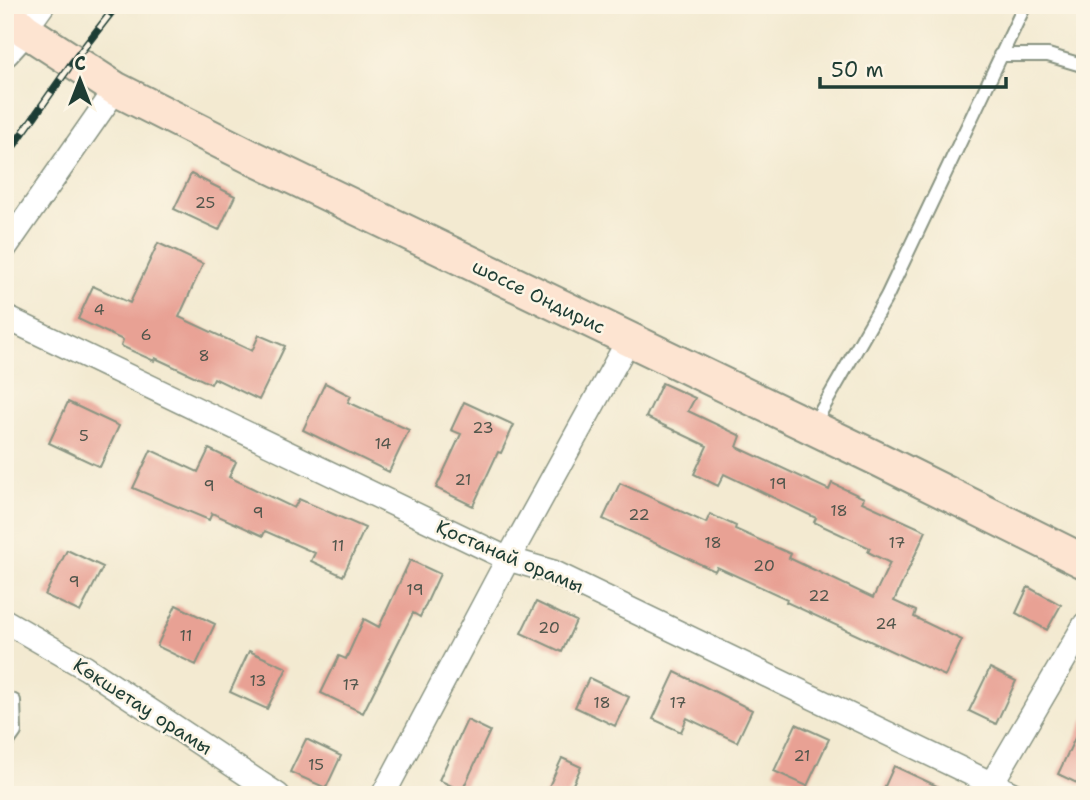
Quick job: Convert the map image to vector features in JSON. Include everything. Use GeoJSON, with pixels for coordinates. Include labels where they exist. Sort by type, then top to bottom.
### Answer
{"type":"FeatureCollection","features":[{"type":"Feature","properties":{"kind":"main road","name":"шоссе Ондирис"},"geometry":{"type":"LineString","coordinates":[[20,25],[116,89],[1085,562]]}},
{"type":"Feature","properties":{"kind":"street"},"geometry":{"type":"LineString","coordinates":[[5,248],[116,89]]}},
{"type":"Feature","properties":{"kind":"street","name":"Қостанай орамы"},"geometry":{"type":"LineString","coordinates":[[5,317],[508,559],[553,572],[988,789],[1015,795]]}},
{"type":"Feature","properties":{"kind":"street"},"geometry":{"type":"LineString","coordinates":[[383,795],[629,339]]}},
{"type":"Feature","properties":{"kind":"street","name":"Көкшетау орамы"},"geometry":{"type":"LineString","coordinates":[[5,621],[86,668],[278,795]]}},
{"type":"Feature","properties":{"kind":"street"},"geometry":{"type":"LineString","coordinates":[[988,789],[1085,624]]}},
{"type":"Feature","properties":{"kind":"lane"},"geometry":{"type":"LineString","coordinates":[[812,427],[887,296],[1025,5]]}},
{"type":"Feature","properties":{"kind":"lane"},"geometry":{"type":"LineString","coordinates":[[1000,55],[1048,55],[1085,66]]}},
{"type":"Feature","properties":{"kind":"lane"},"geometry":{"type":"LineString","coordinates":[[5,697],[14,702],[15,732],[5,746]]}},
{"type":"Feature","properties":{"kind":"building"},"geometry":{"type":"Polygon","coordinates":[[[191,174],[235,196],[219,230],[174,209],[191,174]]]}},
{"type":"Feature","properties":{"kind":"building"},"geometry":{"type":"Polygon","coordinates":[[[158,243],[203,264],[179,317],[252,351],[259,335],[285,346],[259,400],[214,378],[211,384],[155,358],[154,361],[121,346],[123,340],[78,319],[93,286],[130,303],[158,243]]]}},
{"type":"Feature","properties":{"kind":"building"},"geometry":{"type":"Polygon","coordinates":[[[325,383],[351,396],[348,402],[409,430],[389,472],[303,430],[325,383]]]}},
{"type":"Feature","properties":{"kind":"building"},"geometry":{"type":"Polygon","coordinates":[[[662,383],[695,398],[688,411],[741,436],[737,447],[829,490],[832,483],[864,498],[862,502],[926,531],[894,601],[916,611],[914,617],[962,640],[945,676],[786,602],[787,599],[717,567],[715,571],[603,519],[620,483],[706,523],[710,514],[736,526],[735,529],[791,554],[789,558],[873,598],[890,563],[868,552],[870,548],[814,522],[816,518],[724,474],[718,486],[694,474],[707,446],[646,417],[662,383]]]}},
{"type":"Feature","properties":{"kind":"building"},"geometry":{"type":"Polygon","coordinates":[[[68,402],[119,426],[100,467],[49,443],[68,402]]]}},
{"type":"Feature","properties":{"kind":"building"},"geometry":{"type":"Polygon","coordinates":[[[464,402],[514,425],[473,506],[436,488],[461,434],[451,430],[464,402]]]}},
{"type":"Feature","properties":{"kind":"building"},"geometry":{"type":"Polygon","coordinates":[[[209,449],[236,462],[229,477],[294,508],[299,499],[365,528],[343,576],[311,561],[315,553],[265,531],[263,536],[212,513],[209,520],[133,488],[151,450],[198,472],[209,449]]]}},
{"type":"Feature","properties":{"kind":"building"},"geometry":{"type":"Polygon","coordinates":[[[67,550],[103,567],[80,612],[45,595],[67,550]]]}},
{"type":"Feature","properties":{"kind":"building"},"geometry":{"type":"Polygon","coordinates":[[[410,560],[440,574],[420,617],[413,613],[363,713],[321,693],[339,656],[346,659],[364,619],[379,627],[410,560]]]}},
{"type":"Feature","properties":{"kind":"building"},"geometry":{"type":"Polygon","coordinates":[[[1028,587],[1061,605],[1047,630],[1016,613],[1028,587]]]}},
{"type":"Feature","properties":{"kind":"building"},"geometry":{"type":"Polygon","coordinates":[[[536,602],[576,621],[562,652],[521,633],[536,602]]]}},
{"type":"Feature","properties":{"kind":"building"},"geometry":{"type":"Polygon","coordinates":[[[176,605],[215,624],[196,665],[157,646],[176,605]]]}},
{"type":"Feature","properties":{"kind":"building"},"geometry":{"type":"Polygon","coordinates":[[[249,651],[287,668],[267,709],[230,692],[249,651]]]}},
{"type":"Feature","properties":{"kind":"building"},"geometry":{"type":"Polygon","coordinates":[[[990,668],[1016,681],[996,724],[969,711],[990,668]]]}},
{"type":"Feature","properties":{"kind":"building"},"geometry":{"type":"Polygon","coordinates":[[[675,672],[752,710],[737,742],[687,718],[681,732],[653,719],[675,672]]]}},
{"type":"Feature","properties":{"kind":"building"},"geometry":{"type":"Polygon","coordinates":[[[589,678],[629,697],[615,726],[575,707],[589,678]]]}},
{"type":"Feature","properties":{"kind":"building"},"geometry":{"type":"Polygon","coordinates":[[[1085,717],[1085,787],[1058,774],[1085,717]]]}},
{"type":"Feature","properties":{"kind":"building"},"geometry":{"type":"Polygon","coordinates":[[[467,720],[490,731],[462,791],[439,780],[467,720]]]}},
{"type":"Feature","properties":{"kind":"building"},"geometry":{"type":"Polygon","coordinates":[[[796,724],[829,739],[807,786],[774,771],[796,724]]]}},
{"type":"Feature","properties":{"kind":"building"},"geometry":{"type":"Polygon","coordinates":[[[306,739],[341,756],[326,788],[290,772],[306,739]]]}},
{"type":"Feature","properties":{"kind":"building"},"geometry":{"type":"Polygon","coordinates":[[[562,758],[581,767],[568,795],[545,795],[562,758]]]}},
{"type":"Feature","properties":{"kind":"building"},"geometry":{"type":"Polygon","coordinates":[[[894,766],[956,795],[881,795],[894,766]]]}},
{"type":"Feature","properties":{"kind":"railway"},"geometry":{"type":"LineString","coordinates":[[5,158],[117,5]]}}]}
